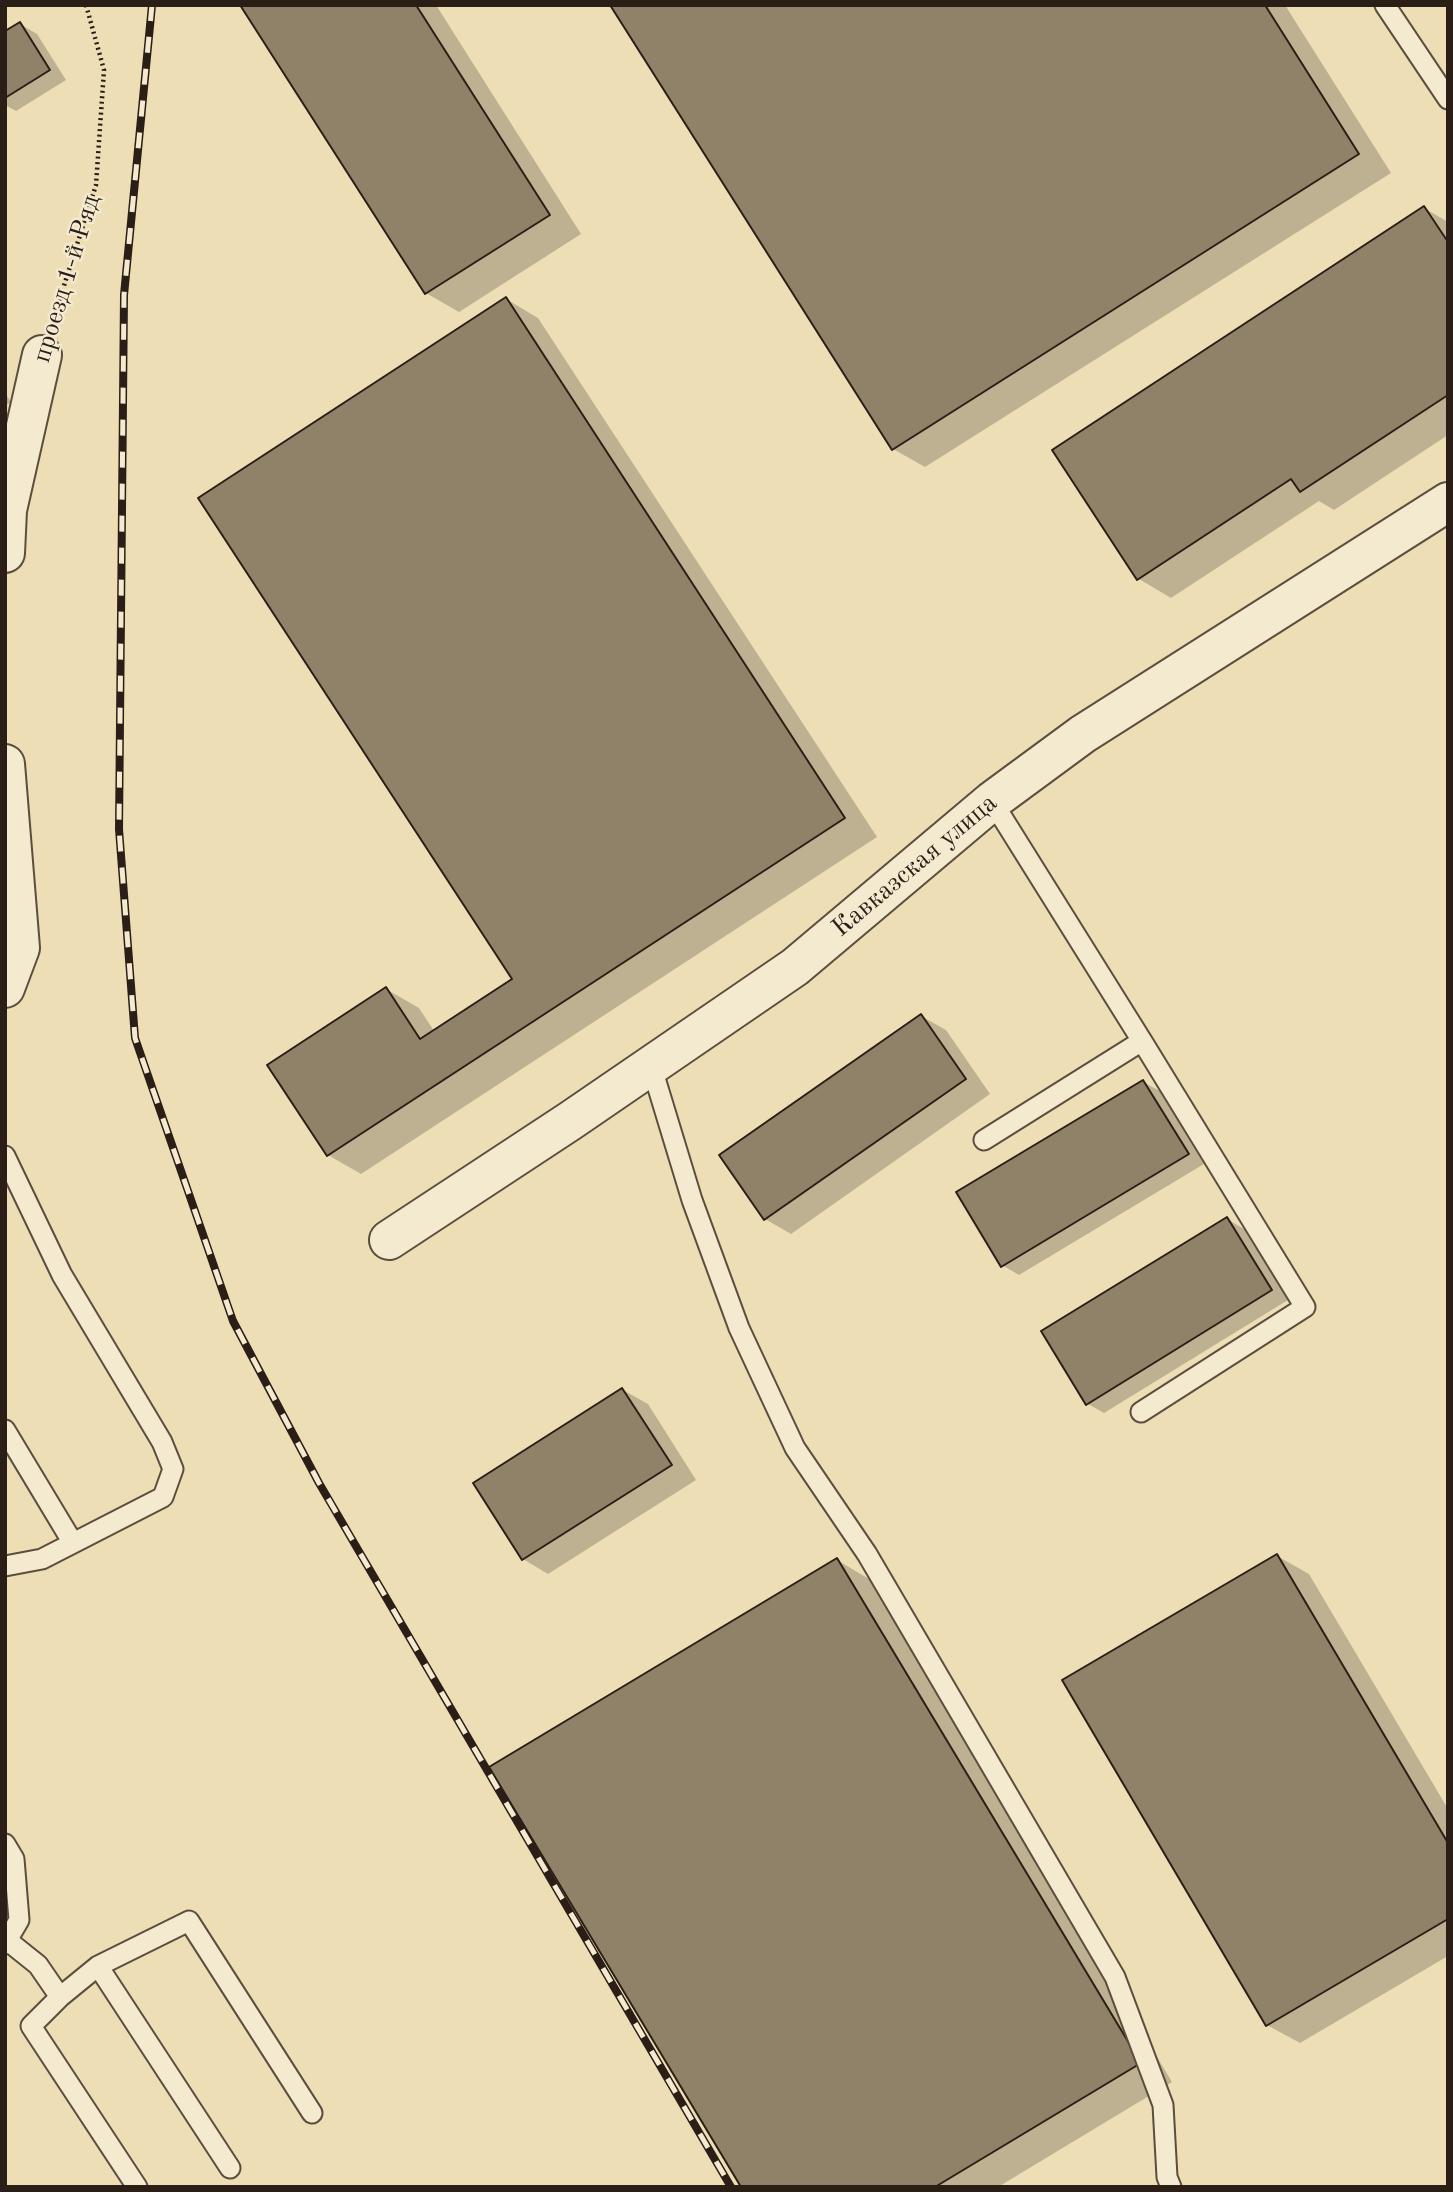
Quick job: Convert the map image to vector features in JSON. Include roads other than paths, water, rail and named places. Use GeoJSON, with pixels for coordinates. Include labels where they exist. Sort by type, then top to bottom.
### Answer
{"type":"FeatureCollection","features":[{"type":"Feature","properties":{"kind":"street","name":"проезд 1-й Ряд"},"geometry":{"type":"LineString","coordinates":[[5,553],[7,510],[42,355]]}},
{"type":"Feature","properties":{"kind":"street","name":"Кавказская улица"},"geometry":{"type":"LineString","coordinates":[[389,1240],[795,967],[992,801],[1083,734],[1448,502]]}},
{"type":"Feature","properties":{"kind":"street"},"geometry":{"type":"LineString","coordinates":[[5,764],[20,948],[5,988]]}},
{"type":"Feature","properties":{"kind":"lane"},"geometry":{"type":"LineString","coordinates":[[1385,5],[1448,99]]}},
{"type":"Feature","properties":{"kind":"lane"},"geometry":{"type":"LineString","coordinates":[[992,801],[1306,1307],[1141,1412]]}},
{"type":"Feature","properties":{"kind":"lane"},"geometry":{"type":"LineString","coordinates":[[984,1139],[1142,1041]]}},
{"type":"Feature","properties":{"kind":"lane"},"geometry":{"type":"LineString","coordinates":[[652,1065],[692,1200],[739,1328],[795,1448],[867,1554],[1115,1977],[1163,2105],[1167,2177],[1171,2187]]}},
{"type":"Feature","properties":{"kind":"lane"},"geometry":{"type":"LineString","coordinates":[[5,1156],[62,1275],[162,1441],[173,1469],[163,1497],[42,1559],[5,1566]]}},
{"type":"Feature","properties":{"kind":"lane"},"geometry":{"type":"LineString","coordinates":[[5,1430],[73,1543]]}},
{"type":"Feature","properties":{"kind":"lane"},"geometry":{"type":"LineString","coordinates":[[5,1844],[14,1858],[19,1920],[7,1943],[38,1965],[60,1997]]}},
{"type":"Feature","properties":{"kind":"lane"},"geometry":{"type":"LineString","coordinates":[[137,2187],[31,2026],[60,1997],[98,1966],[189,1921],[312,2113]]}},
{"type":"Feature","properties":{"kind":"lane"},"geometry":{"type":"LineString","coordinates":[[98,1966],[230,2168]]}},
{"type":"Feature","properties":{"kind":"railway"},"geometry":{"type":"LineString","coordinates":[[152,5],[124,295],[119,829],[135,1038],[233,1321],[319,1483],[731,2187]]}}]}
